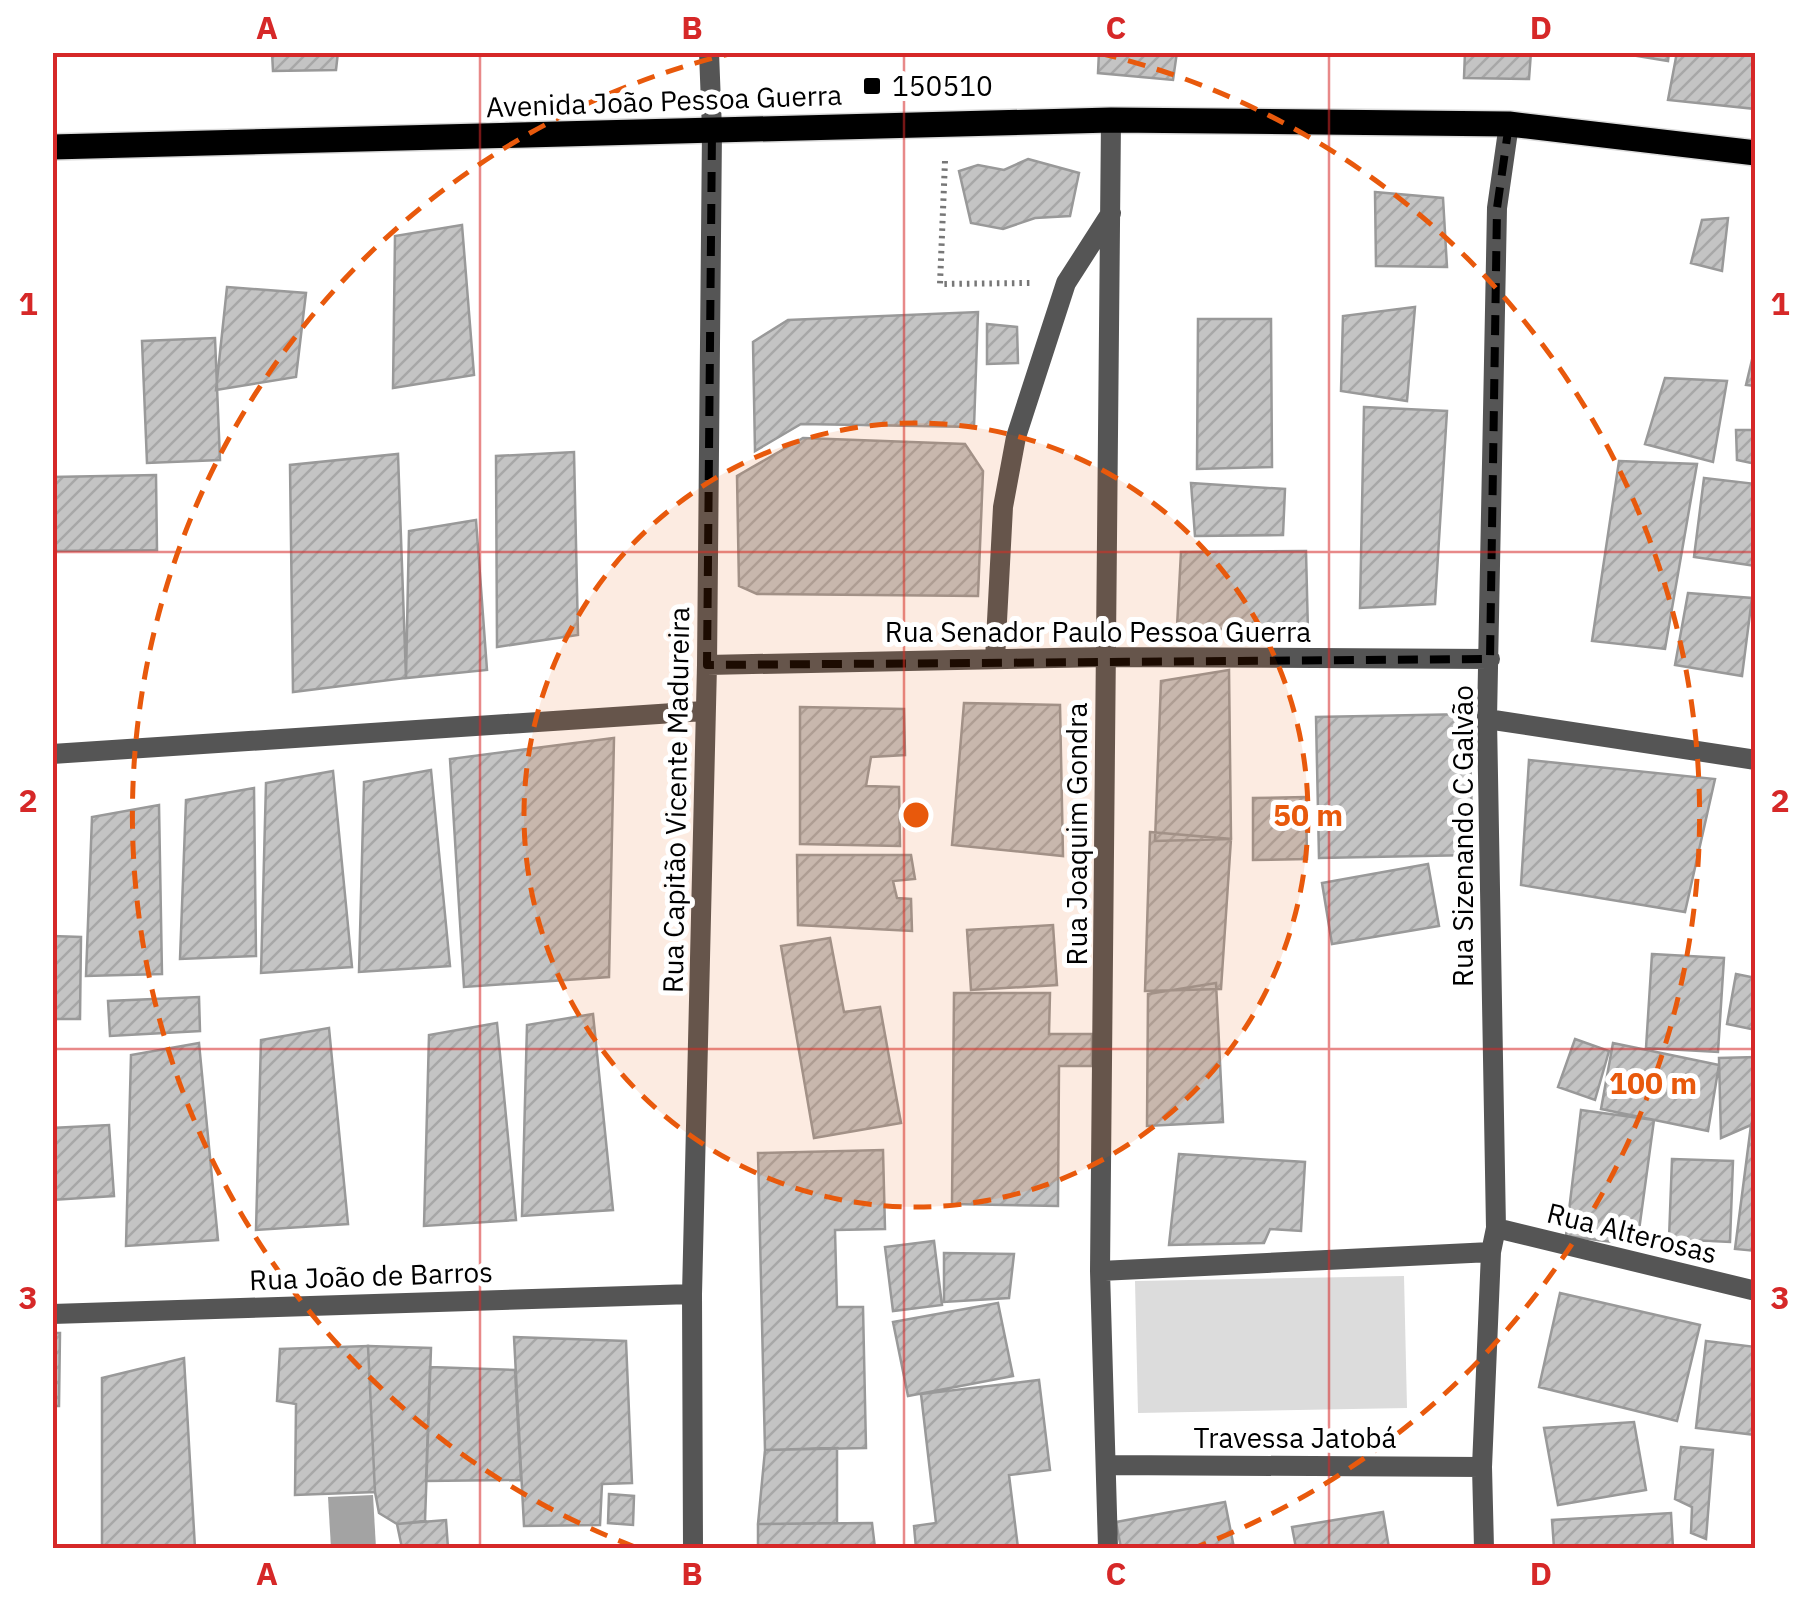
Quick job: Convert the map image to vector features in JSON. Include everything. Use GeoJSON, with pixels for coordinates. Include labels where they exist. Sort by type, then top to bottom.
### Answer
{"type":"FeatureCollection","features":[{"type":"Feature","properties":{"kind":"main road","name":"Avenida João Pessoa Guerra"},"geometry":{"type":"LineString","coordinates":[[52,147],[1111,120],[1509,124],[1756,153]]}},
{"type":"Feature","properties":{"kind":"street","name":"Rua Capitão Vicente Madureira"},"geometry":{"type":"LineString","coordinates":[[692,1548],[692,1294],[707,665],[712,130],[709,52]]}},
{"type":"Feature","properties":{"kind":"street","name":"Rua Joaquim Gondra"},"geometry":{"type":"LineString","coordinates":[[1108,1548],[1100,1271],[1111,120]]}},
{"type":"Feature","properties":{"kind":"street","name":"Rua Sizenando C Galvão"},"geometry":{"type":"LineString","coordinates":[[1484,1548],[1482,1467],[1491,1252],[1496,1228],[1487,720],[1497,208],[1509,124]]}},
{"type":"Feature","properties":{"kind":"street"},"geometry":{"type":"LineString","coordinates":[[995,659],[1004,507],[1016,436],[1066,283],[1111,213]]}},
{"type":"Feature","properties":{"kind":"street","name":"Rua Senador Paulo Pessoa Guerra"},"geometry":{"type":"LineString","coordinates":[[707,665],[1106,656],[1490,659]]}},
{"type":"Feature","properties":{"kind":"street"},"geometry":{"type":"LineString","coordinates":[[52,754],[704,711]]}},
{"type":"Feature","properties":{"kind":"street"},"geometry":{"type":"LineString","coordinates":[[1487,720],[1756,760]]}},
{"type":"Feature","properties":{"kind":"street","name":"Rua Alterosas"},"geometry":{"type":"LineString","coordinates":[[1496,1228],[1756,1291]]}},
{"type":"Feature","properties":{"kind":"street"},"geometry":{"type":"LineString","coordinates":[[1100,1271],[1491,1252]]}},
{"type":"Feature","properties":{"kind":"street","name":"Rua João de Barros"},"geometry":{"type":"LineString","coordinates":[[52,1314],[692,1294]]}},
{"type":"Feature","properties":{"kind":"street","name":"Travessa Jatobá"},"geometry":{"type":"LineString","coordinates":[[1107,1465],[1482,1467]]}},
{"type":"Feature","properties":{"kind":"path"},"geometry":{"type":"LineString","coordinates":[[940,284],[947,122]]}},
{"type":"Feature","properties":{"kind":"highlighted area"},"geometry":{"type":"Polygon","coordinates":[[[1509,124],[1497,208],[1490,659],[707,665],[712,130],[1509,124]]]}},
{"type":"Feature","properties":{"kind":"shaded area"},"geometry":{"type":"Polygon","coordinates":[[[1404,1276],[1407,1408],[1138,1413],[1135,1281],[1404,1276]]]}},
{"type":"Feature","properties":{"kind":"shaded area"},"geometry":{"type":"Polygon","coordinates":[[[373,1495],[376,1548],[331,1548],[328,1497],[373,1495]]]}},
{"type":"Feature","properties":{"kind":"building"},"geometry":{"type":"Polygon","coordinates":[[[272,52],[338,52],[336,70],[273,71],[272,52]]]}},
{"type":"Feature","properties":{"kind":"building"},"geometry":{"type":"Polygon","coordinates":[[[1099,52],[1177,52],[1173,80],[1098,73],[1099,52]]]}},
{"type":"Feature","properties":{"kind":"building"},"geometry":{"type":"Polygon","coordinates":[[[1465,52],[1531,52],[1529,79],[1464,78],[1465,52]]]}},
{"type":"Feature","properties":{"kind":"building"},"geometry":{"type":"Polygon","coordinates":[[[1613,52],[1669,52],[1668,61],[1613,52]]]}},
{"type":"Feature","properties":{"kind":"building"},"geometry":{"type":"Polygon","coordinates":[[[1677,52],[1756,52],[1756,109],[1668,100],[1677,52]]]}},
{"type":"Feature","properties":{"kind":"building"},"geometry":{"type":"Polygon","coordinates":[[[1028,159],[1079,173],[1070,216],[1035,218],[1003,229],[971,223],[959,171],[978,165],[1004,170],[1028,159]]]}},
{"type":"Feature","properties":{"kind":"building"},"geometry":{"type":"Polygon","coordinates":[[[1375,192],[1443,198],[1447,267],[1376,266],[1375,192]]]}},
{"type":"Feature","properties":{"kind":"building"},"geometry":{"type":"Polygon","coordinates":[[[1728,218],[1722,271],[1691,263],[1702,220],[1728,218]]]}},
{"type":"Feature","properties":{"kind":"building"},"geometry":{"type":"Polygon","coordinates":[[[462,225],[474,375],[393,388],[395,236],[462,225]]]}},
{"type":"Feature","properties":{"kind":"building"},"geometry":{"type":"Polygon","coordinates":[[[227,287],[306,293],[296,377],[216,390],[227,287]]]}},
{"type":"Feature","properties":{"kind":"building"},"geometry":{"type":"Polygon","coordinates":[[[1415,307],[1407,401],[1341,391],[1343,316],[1415,307]]]}},
{"type":"Feature","properties":{"kind":"building"},"geometry":{"type":"Polygon","coordinates":[[[978,312],[974,427],[801,424],[755,451],[753,342],[788,320],[978,312]]]}},
{"type":"Feature","properties":{"kind":"building"},"geometry":{"type":"Polygon","coordinates":[[[1198,319],[1271,319],[1272,467],[1197,469],[1198,319]]]}},
{"type":"Feature","properties":{"kind":"building"},"geometry":{"type":"Polygon","coordinates":[[[987,324],[1017,327],[1018,363],[987,364],[987,324]]]}},
{"type":"Feature","properties":{"kind":"building"},"geometry":{"type":"Polygon","coordinates":[[[215,338],[220,460],[147,463],[142,341],[215,338]]]}},
{"type":"Feature","properties":{"kind":"building"},"geometry":{"type":"Polygon","coordinates":[[[1756,343],[1756,386],[1746,385],[1756,343]]]}},
{"type":"Feature","properties":{"kind":"building"},"geometry":{"type":"Polygon","coordinates":[[[1665,378],[1727,381],[1713,462],[1645,444],[1665,378]]]}},
{"type":"Feature","properties":{"kind":"building"},"geometry":{"type":"Polygon","coordinates":[[[1364,407],[1447,411],[1435,604],[1360,608],[1364,407]]]}},
{"type":"Feature","properties":{"kind":"building"},"geometry":{"type":"Polygon","coordinates":[[[1736,430],[1756,430],[1756,464],[1737,460],[1736,430]]]}},
{"type":"Feature","properties":{"kind":"building"},"geometry":{"type":"Polygon","coordinates":[[[803,438],[965,444],[983,471],[978,596],[757,594],[739,586],[737,476],[803,438]]]}},
{"type":"Feature","properties":{"kind":"building"},"geometry":{"type":"Polygon","coordinates":[[[574,452],[578,635],[497,647],[496,456],[574,452]]]}},
{"type":"Feature","properties":{"kind":"building"},"geometry":{"type":"Polygon","coordinates":[[[398,454],[406,678],[293,692],[290,465],[398,454]]]}},
{"type":"Feature","properties":{"kind":"building"},"geometry":{"type":"Polygon","coordinates":[[[1619,461],[1697,464],[1665,649],[1592,641],[1619,461]]]}},
{"type":"Feature","properties":{"kind":"building"},"geometry":{"type":"Polygon","coordinates":[[[156,475],[157,550],[52,551],[52,477],[156,475]]]}},
{"type":"Feature","properties":{"kind":"building"},"geometry":{"type":"Polygon","coordinates":[[[1704,478],[1756,484],[1756,566],[1694,557],[1704,478]]]}},
{"type":"Feature","properties":{"kind":"building"},"geometry":{"type":"Polygon","coordinates":[[[1191,483],[1285,489],[1283,535],[1195,536],[1191,483]]]}},
{"type":"Feature","properties":{"kind":"building"},"geometry":{"type":"Polygon","coordinates":[[[476,520],[487,670],[406,678],[409,531],[476,520]]]}},
{"type":"Feature","properties":{"kind":"building"},"geometry":{"type":"Polygon","coordinates":[[[1306,551],[1308,633],[1177,627],[1181,552],[1306,551]]]}},
{"type":"Feature","properties":{"kind":"building"},"geometry":{"type":"Polygon","coordinates":[[[1688,593],[1752,598],[1742,676],[1675,665],[1688,593]]]}},
{"type":"Feature","properties":{"kind":"building"},"geometry":{"type":"Polygon","coordinates":[[[1229,670],[1231,839],[1155,841],[1161,681],[1229,670]]]}},
{"type":"Feature","properties":{"kind":"building"},"geometry":{"type":"Polygon","coordinates":[[[964,703],[1060,705],[1063,856],[952,845],[964,703]]]}},
{"type":"Feature","properties":{"kind":"building"},"geometry":{"type":"Polygon","coordinates":[[[800,707],[904,709],[905,755],[871,757],[866,786],[899,787],[900,846],[800,844],[800,707]]]}},
{"type":"Feature","properties":{"kind":"building"},"geometry":{"type":"Polygon","coordinates":[[[1469,714],[1473,855],[1319,858],[1316,717],[1469,714]]]}},
{"type":"Feature","properties":{"kind":"building"},"geometry":{"type":"Polygon","coordinates":[[[614,738],[609,977],[464,987],[450,759],[614,738]]]}},
{"type":"Feature","properties":{"kind":"building"},"geometry":{"type":"Polygon","coordinates":[[[1529,760],[1715,779],[1685,912],[1521,885],[1529,760]]]}},
{"type":"Feature","properties":{"kind":"building"},"geometry":{"type":"Polygon","coordinates":[[[431,770],[450,966],[359,972],[364,782],[431,770]]]}},
{"type":"Feature","properties":{"kind":"building"},"geometry":{"type":"Polygon","coordinates":[[[333,771],[352,967],[261,973],[266,783],[333,771]]]}},
{"type":"Feature","properties":{"kind":"building"},"geometry":{"type":"Polygon","coordinates":[[[254,788],[256,956],[180,959],[186,800],[254,788]]]}},
{"type":"Feature","properties":{"kind":"building"},"geometry":{"type":"Polygon","coordinates":[[[1306,797],[1307,859],[1253,860],[1253,798],[1306,797]]]}},
{"type":"Feature","properties":{"kind":"building"},"geometry":{"type":"Polygon","coordinates":[[[159,805],[162,974],[86,976],[92,817],[159,805]]]}},
{"type":"Feature","properties":{"kind":"building"},"geometry":{"type":"Polygon","coordinates":[[[1150,832],[1231,839],[1221,989],[1145,991],[1150,832]]]}},
{"type":"Feature","properties":{"kind":"building"},"geometry":{"type":"Polygon","coordinates":[[[797,855],[911,855],[915,879],[893,881],[897,898],[911,899],[912,931],[798,925],[797,855]]]}},
{"type":"Feature","properties":{"kind":"building"},"geometry":{"type":"Polygon","coordinates":[[[1428,864],[1439,926],[1332,944],[1322,883],[1428,864]]]}},
{"type":"Feature","properties":{"kind":"building"},"geometry":{"type":"Polygon","coordinates":[[[1053,925],[1057,985],[971,990],[967,930],[1053,925]]]}},
{"type":"Feature","properties":{"kind":"building"},"geometry":{"type":"Polygon","coordinates":[[[52,936],[81,937],[80,1019],[52,1019],[52,936]]]}},
{"type":"Feature","properties":{"kind":"building"},"geometry":{"type":"Polygon","coordinates":[[[830,938],[844,1012],[880,1007],[901,1123],[814,1138],[781,946],[830,938]]]}},
{"type":"Feature","properties":{"kind":"building"},"geometry":{"type":"Polygon","coordinates":[[[1652,954],[1724,958],[1718,1052],[1646,1048],[1652,954]]]}},
{"type":"Feature","properties":{"kind":"building"},"geometry":{"type":"Polygon","coordinates":[[[1736,974],[1756,978],[1756,1030],[1727,1024],[1736,974]]]}},
{"type":"Feature","properties":{"kind":"building"},"geometry":{"type":"Polygon","coordinates":[[[1216,983],[1223,1122],[1147,1126],[1148,994],[1216,983]]]}},
{"type":"Feature","properties":{"kind":"building"},"geometry":{"type":"Polygon","coordinates":[[[954,993],[1050,993],[1049,1034],[1092,1034],[1092,1066],[1059,1066],[1058,1206],[952,1204],[954,993]]]}},
{"type":"Feature","properties":{"kind":"building"},"geometry":{"type":"Polygon","coordinates":[[[199,997],[200,1031],[110,1036],[108,1001],[199,997]]]}},
{"type":"Feature","properties":{"kind":"building"},"geometry":{"type":"Polygon","coordinates":[[[593,1014],[613,1210],[522,1216],[527,1025],[593,1014]]]}},
{"type":"Feature","properties":{"kind":"building"},"geometry":{"type":"Polygon","coordinates":[[[497,1023],[516,1220],[424,1226],[429,1035],[497,1023]]]}},
{"type":"Feature","properties":{"kind":"building"},"geometry":{"type":"Polygon","coordinates":[[[329,1028],[348,1224],[256,1230],[261,1040],[329,1028]]]}},
{"type":"Feature","properties":{"kind":"building"},"geometry":{"type":"Polygon","coordinates":[[[1575,1039],[1609,1051],[1595,1100],[1558,1087],[1575,1039]]]}},
{"type":"Feature","properties":{"kind":"building"},"geometry":{"type":"Polygon","coordinates":[[[199,1043],[218,1240],[126,1246],[131,1055],[199,1043]]]}},
{"type":"Feature","properties":{"kind":"building"},"geometry":{"type":"Polygon","coordinates":[[[1613,1043],[1719,1065],[1708,1131],[1601,1109],[1613,1043]]]}},
{"type":"Feature","properties":{"kind":"building"},"geometry":{"type":"Polygon","coordinates":[[[1756,1057],[1756,1108],[1751,1125],[1721,1138],[1719,1058],[1756,1057]]]}},
{"type":"Feature","properties":{"kind":"building"},"geometry":{"type":"Polygon","coordinates":[[[1581,1110],[1654,1120],[1637,1245],[1566,1236],[1581,1110]]]}},
{"type":"Feature","properties":{"kind":"building"},"geometry":{"type":"Polygon","coordinates":[[[109,1125],[114,1196],[52,1200],[52,1128],[109,1125]]]}},
{"type":"Feature","properties":{"kind":"building"},"geometry":{"type":"Polygon","coordinates":[[[1751,1125],[1756,1126],[1756,1251],[1735,1249],[1751,1125]]]}},
{"type":"Feature","properties":{"kind":"building"},"geometry":{"type":"Polygon","coordinates":[[[883,1150],[885,1229],[835,1230],[837,1307],[863,1307],[866,1448],[765,1450],[758,1153],[883,1150]]]}},
{"type":"Feature","properties":{"kind":"building"},"geometry":{"type":"Polygon","coordinates":[[[1179,1154],[1305,1162],[1301,1231],[1270,1229],[1264,1243],[1169,1245],[1179,1154]]]}},
{"type":"Feature","properties":{"kind":"building"},"geometry":{"type":"Polygon","coordinates":[[[1672,1159],[1733,1161],[1730,1242],[1669,1239],[1672,1159]]]}},
{"type":"Feature","properties":{"kind":"building"},"geometry":{"type":"Polygon","coordinates":[[[934,1241],[942,1305],[893,1311],[885,1247],[934,1241]]]}},
{"type":"Feature","properties":{"kind":"building"},"geometry":{"type":"Polygon","coordinates":[[[944,1253],[1014,1254],[1009,1298],[944,1302],[944,1253]]]}},
{"type":"Feature","properties":{"kind":"building"},"geometry":{"type":"Polygon","coordinates":[[[1560,1293],[1700,1325],[1677,1421],[1539,1387],[1560,1293]]]}},
{"type":"Feature","properties":{"kind":"building"},"geometry":{"type":"Polygon","coordinates":[[[998,1303],[1013,1376],[908,1396],[893,1322],[998,1303]]]}},
{"type":"Feature","properties":{"kind":"building"},"geometry":{"type":"Polygon","coordinates":[[[52,1333],[60,1333],[59,1406],[52,1406],[52,1333]]]}},
{"type":"Feature","properties":{"kind":"building"},"geometry":{"type":"Polygon","coordinates":[[[514,1337],[626,1341],[632,1483],[602,1484],[600,1525],[524,1526],[514,1337]]]}},
{"type":"Feature","properties":{"kind":"building"},"geometry":{"type":"Polygon","coordinates":[[[1706,1341],[1756,1347],[1756,1435],[1696,1428],[1706,1341]]]}},
{"type":"Feature","properties":{"kind":"building"},"geometry":{"type":"Polygon","coordinates":[[[368,1346],[375,1492],[295,1495],[296,1404],[277,1401],[280,1349],[368,1346]]]}},
{"type":"Feature","properties":{"kind":"building"},"geometry":{"type":"Polygon","coordinates":[[[368,1346],[431,1348],[425,1521],[397,1524],[379,1513],[368,1346]]]}},
{"type":"Feature","properties":{"kind":"building"},"geometry":{"type":"Polygon","coordinates":[[[184,1358],[195,1548],[102,1548],[102,1378],[184,1358]]]}},
{"type":"Feature","properties":{"kind":"building"},"geometry":{"type":"Polygon","coordinates":[[[430,1367],[515,1370],[521,1480],[426,1481],[430,1367]]]}},
{"type":"Feature","properties":{"kind":"building"},"geometry":{"type":"Polygon","coordinates":[[[1039,1380],[1050,1470],[1009,1475],[1018,1548],[916,1548],[914,1526],[936,1523],[921,1394],[1039,1380]]]}},
{"type":"Feature","properties":{"kind":"building"},"geometry":{"type":"Polygon","coordinates":[[[1634,1422],[1646,1490],[1558,1505],[1544,1428],[1634,1422]]]}},
{"type":"Feature","properties":{"kind":"building"},"geometry":{"type":"Polygon","coordinates":[[[1681,1447],[1713,1450],[1706,1539],[1691,1533],[1692,1507],[1675,1499],[1681,1447]]]}},
{"type":"Feature","properties":{"kind":"building"},"geometry":{"type":"Polygon","coordinates":[[[837,1448],[837,1523],[758,1524],[765,1450],[837,1448]]]}},
{"type":"Feature","properties":{"kind":"building"},"geometry":{"type":"Polygon","coordinates":[[[609,1494],[634,1496],[633,1525],[608,1523],[609,1494]]]}},
{"type":"Feature","properties":{"kind":"building"},"geometry":{"type":"Polygon","coordinates":[[[1225,1502],[1234,1548],[1121,1548],[1116,1522],[1225,1502]]]}},
{"type":"Feature","properties":{"kind":"building"},"geometry":{"type":"Polygon","coordinates":[[[1383,1512],[1389,1548],[1296,1548],[1292,1527],[1383,1512]]]}},
{"type":"Feature","properties":{"kind":"building"},"geometry":{"type":"Polygon","coordinates":[[[1671,1513],[1673,1548],[1554,1548],[1552,1520],[1671,1513]]]}},
{"type":"Feature","properties":{"kind":"building"},"geometry":{"type":"Polygon","coordinates":[[[446,1520],[448,1548],[402,1548],[397,1524],[446,1520]]]}},
{"type":"Feature","properties":{"kind":"building"},"geometry":{"type":"Polygon","coordinates":[[[872,1523],[875,1548],[758,1548],[758,1524],[872,1523]]]}},
{"type":"Feature","properties":{"kind":"place","name":"150510"},"geometry":{"type":"Point","coordinates":[872,86]}}]}
